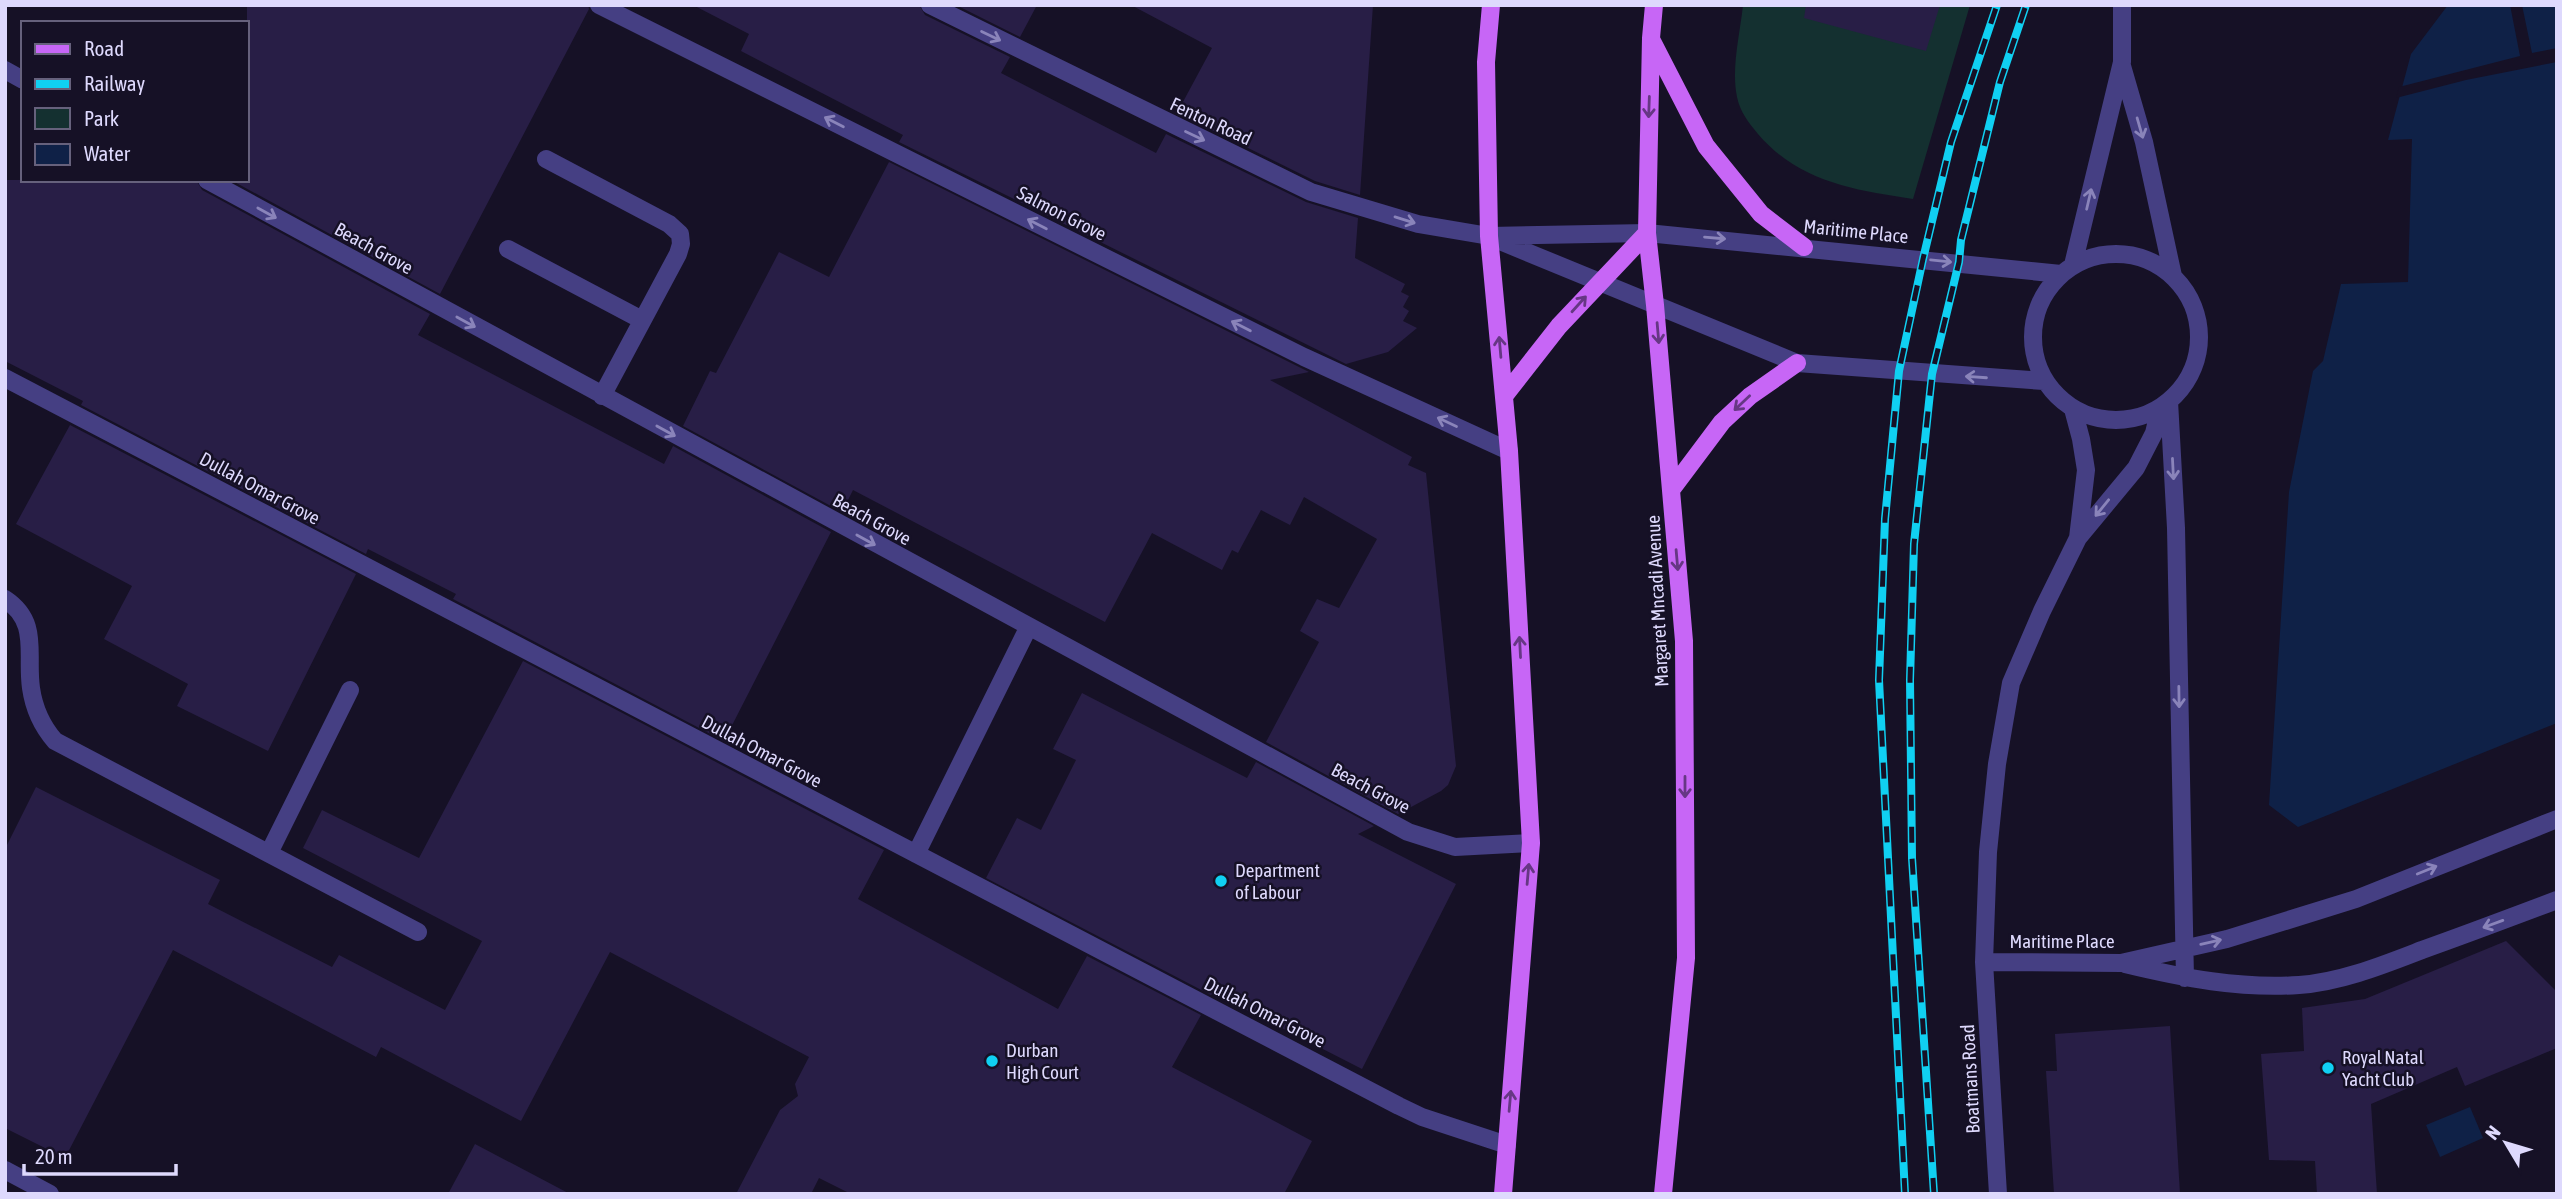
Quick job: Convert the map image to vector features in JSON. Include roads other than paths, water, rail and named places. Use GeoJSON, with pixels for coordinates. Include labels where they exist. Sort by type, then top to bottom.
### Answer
{"type":"FeatureCollection","features":[{"type":"Feature","properties":{"kind":"main road"},"geometry":{"type":"LineString","coordinates":[[1491,5],[1486,62],[1489,236],[1509,451],[1531,843],[1503,1194]]}},
{"type":"Feature","properties":{"kind":"main road","name":"Margaret Mncadi Avenue"},"geometry":{"type":"LineString","coordinates":[[1654,5],[1647,233],[1656,305],[1684,640],[1686,958],[1663,1194]]}},
{"type":"Feature","properties":{"kind":"main road"},"geometry":{"type":"LineString","coordinates":[[1651,38],[1706,146],[1761,214],[1804,247]]}},
{"type":"Feature","properties":{"kind":"main road"},"geometry":{"type":"LineString","coordinates":[[1504,395],[1599,282],[1647,233]]}},
{"type":"Feature","properties":{"kind":"main road"},"geometry":{"type":"LineString","coordinates":[[1671,490],[1722,422],[1750,396],[1797,363]]}},
{"type":"Feature","properties":{"kind":"street","name":"Salmon Grove"},"geometry":{"type":"LineString","coordinates":[[599,5],[1304,357],[1509,451]]}},
{"type":"Feature","properties":{"kind":"street","name":"Fenton Road"},"geometry":{"type":"LineString","coordinates":[[930,5],[1311,192],[1418,224],[1489,236]]}},
{"type":"Feature","properties":{"kind":"street"},"geometry":{"type":"LineString","coordinates":[[2067,270],[2122,62],[2122,5]]}},
{"type":"Feature","properties":{"kind":"street"},"geometry":{"type":"LineString","coordinates":[[2122,62],[2144,142],[2174,276]]}},
{"type":"Feature","properties":{"kind":"street"},"geometry":{"type":"LineString","coordinates":[[5,70],[21,79]]}},
{"type":"Feature","properties":{"kind":"street"},"geometry":{"type":"LineString","coordinates":[[546,159],[669,224],[680,234],[678,254],[602,396]]}},
{"type":"Feature","properties":{"kind":"street","name":"Beach Grove"},"geometry":{"type":"LineString","coordinates":[[211,182],[1408,832],[1455,847],[1531,843]]}},
{"type":"Feature","properties":{"kind":"street","name":"Maritime Place"},"geometry":{"type":"LineString","coordinates":[[1489,236],[1647,233],[2067,270]]}},
{"type":"Feature","properties":{"kind":"street"},"geometry":{"type":"LineString","coordinates":[[1489,236],[1797,363],[2044,381]]}},
{"type":"Feature","properties":{"kind":"street"},"geometry":{"type":"LineString","coordinates":[[508,248],[642,320]]}},
{"type":"Feature","properties":{"kind":"street"},"geometry":{"type":"LineString","coordinates":[[2115,253],[2136,256],[2156,263],[2174,276],[2188,293],[2197,313],[2200,335],[2198,356],[2190,377],[2165,405],[2144,416],[2125,421],[2090,417],[2073,410],[2057,397],[2044,381],[2035,359],[2032,337],[2035,313],[2046,292],[2067,270],[2093,256],[2115,253]]}},
{"type":"Feature","properties":{"kind":"street","name":"Dullah Omar Grove"},"geometry":{"type":"LineString","coordinates":[[5,378],[1422,1117],[1507,1145]]}},
{"type":"Feature","properties":{"kind":"street","name":"Maritime Place"},"geometry":{"type":"LineString","coordinates":[[2165,405],[2136,467],[2078,538],[2011,683],[1997,764],[1988,852],[1984,962],[2121,963],[2227,939],[2356,899],[2557,819]]}},
{"type":"Feature","properties":{"kind":"street"},"geometry":{"type":"LineString","coordinates":[[2165,405],[2175,528],[2185,978]]}},
{"type":"Feature","properties":{"kind":"street","name":"Maritime Place"},"geometry":{"type":"LineString","coordinates":[[2073,410],[2081,439],[2085,470],[2078,538]]}},
{"type":"Feature","properties":{"kind":"street"},"geometry":{"type":"LineString","coordinates":[[5,599],[18,608],[25,624],[30,644],[30,685],[34,705],[42,726],[55,741],[418,932]]}},
{"type":"Feature","properties":{"kind":"street"},"geometry":{"type":"LineString","coordinates":[[916,854],[1028,628]]}},
{"type":"Feature","properties":{"kind":"street"},"geometry":{"type":"LineString","coordinates":[[270,853],[350,690]]}},
{"type":"Feature","properties":{"kind":"street"},"geometry":{"type":"LineString","coordinates":[[2121,963],[2185,978],[2261,987],[2302,985],[2375,968],[2557,900]]}},
{"type":"Feature","properties":{"kind":"street","name":"Boatmans Road"},"geometry":{"type":"LineString","coordinates":[[1984,962],[1998,1194]]}},
{"type":"Feature","properties":{"kind":"street"},"geometry":{"type":"LineString","coordinates":[[5,1170],[50,1194]]}},
{"type":"Feature","properties":{"kind":"water"},"geometry":{"type":"Polygon","coordinates":[[[2448,5],[2557,5],[2557,723],[2298,827],[2269,805],[2289,492],[2313,371],[2323,361],[2341,284],[2408,282],[2412,139],[2388,140],[2411,54],[2448,5]]]}},
{"type":"Feature","properties":{"kind":"water"},"geometry":{"type":"Polygon","coordinates":[[[2470,1107],[2483,1138],[2440,1157],[2426,1125],[2470,1107]]]}},
{"type":"Feature","properties":{"kind":"railway"},"geometry":{"type":"LineString","coordinates":[[1905,1194],[1879,680],[1885,519],[1899,371],[1923,259],[1951,142],[1997,5]]}},
{"type":"Feature","properties":{"kind":"railway"},"geometry":{"type":"LineString","coordinates":[[1934,1194],[1912,858],[1910,680],[1914,544],[1932,374],[1959,262],[1961,240],[2000,82],[2026,5]]}},
{"type":"Feature","properties":{"kind":"place","name":"Department of Labour"},"geometry":{"type":"Point","coordinates":[1221,881]}},
{"type":"Feature","properties":{"kind":"place","name":"Durban High Court"},"geometry":{"type":"Point","coordinates":[992,1061]}},
{"type":"Feature","properties":{"kind":"place","name":"Royal Natal Yacht Club"},"geometry":{"type":"Point","coordinates":[2328,1068]}}]}
